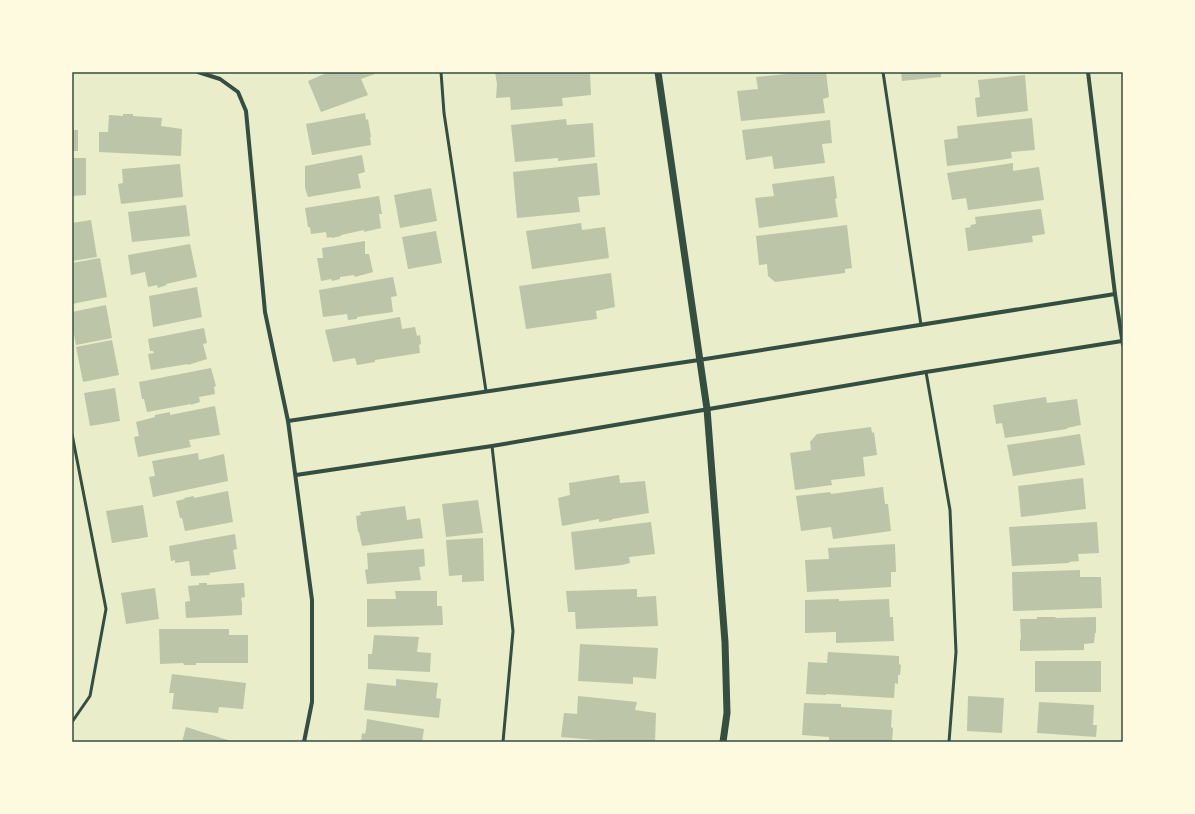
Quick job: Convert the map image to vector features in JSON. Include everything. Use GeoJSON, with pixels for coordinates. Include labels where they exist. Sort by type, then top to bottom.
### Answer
{"type":"FeatureCollection","features":[{"type":"Feature","properties":{"kind":"street"},"geometry":{"type":"LineString","coordinates":[[198,72],[220,79],[238,92],[246,111],[265,312],[288,421],[312,600],[312,702],[304,742]]}},
{"type":"Feature","properties":{"kind":"street"},"geometry":{"type":"LineString","coordinates":[[658,72],[707,409],[725,642],[727,713],[723,742]]}},
{"type":"Feature","properties":{"kind":"street"},"geometry":{"type":"LineString","coordinates":[[296,475],[492,446],[926,372],[1123,343],[1115,294],[1088,72]]}},
{"type":"Feature","properties":{"kind":"street"},"geometry":{"type":"LineString","coordinates":[[288,421],[699,360],[1115,294]]}},
{"type":"Feature","properties":{"kind":"lane"},"geometry":{"type":"LineString","coordinates":[[441,72],[445,121],[486,391]]}},
{"type":"Feature","properties":{"kind":"lane"},"geometry":{"type":"LineString","coordinates":[[883,72],[920,325]]}},
{"type":"Feature","properties":{"kind":"lane"},"geometry":{"type":"LineString","coordinates":[[926,372],[950,510],[956,652],[948,742]]}},
{"type":"Feature","properties":{"kind":"lane"},"geometry":{"type":"LineString","coordinates":[[72,434],[106,608],[90,696],[72,722]]}},
{"type":"Feature","properties":{"kind":"lane"},"geometry":{"type":"LineString","coordinates":[[492,446],[513,631],[503,742]]}},
{"type":"Feature","properties":{"kind":"building"},"geometry":{"type":"Polygon","coordinates":[[[329,72],[374,72],[375,74],[361,79],[368,95],[321,112],[308,81],[329,72]]]}},
{"type":"Feature","properties":{"kind":"building"},"geometry":{"type":"Polygon","coordinates":[[[495,72],[590,72],[591,95],[562,98],[563,106],[511,110],[510,97],[496,98],[497,84],[495,72]]]}},
{"type":"Feature","properties":{"kind":"building"},"geometry":{"type":"Polygon","coordinates":[[[806,72],[826,72],[829,97],[823,99],[825,113],[741,121],[737,91],[758,89],[756,77],[806,72]]]}},
{"type":"Feature","properties":{"kind":"building"},"geometry":{"type":"Polygon","coordinates":[[[901,72],[941,72],[941,77],[902,81],[901,72]]]}},
{"type":"Feature","properties":{"kind":"building"},"geometry":{"type":"Polygon","coordinates":[[[1025,75],[1028,111],[977,117],[975,98],[980,97],[978,80],[1025,75]]]}},
{"type":"Feature","properties":{"kind":"building"},"geometry":{"type":"Polygon","coordinates":[[[365,113],[366,120],[368,119],[371,145],[312,155],[306,124],[365,113]]]}},
{"type":"Feature","properties":{"kind":"building"},"geometry":{"type":"Polygon","coordinates":[[[123,114],[162,118],[161,126],[182,129],[181,156],[99,152],[99,132],[108,132],[109,115],[123,116],[123,114]]]}},
{"type":"Feature","properties":{"kind":"building"},"geometry":{"type":"Polygon","coordinates":[[[1032,118],[1035,150],[1011,152],[1012,158],[947,166],[944,140],[958,138],[957,126],[1032,118]]]}},
{"type":"Feature","properties":{"kind":"building"},"geometry":{"type":"Polygon","coordinates":[[[566,119],[567,125],[593,123],[595,157],[558,161],[558,158],[515,162],[511,125],[566,119]]]}},
{"type":"Feature","properties":{"kind":"building"},"geometry":{"type":"Polygon","coordinates":[[[830,120],[832,143],[822,144],[825,163],[774,169],[772,156],[746,160],[742,130],[830,120]]]}},
{"type":"Feature","properties":{"kind":"building"},"geometry":{"type":"Polygon","coordinates":[[[72,130],[78,130],[78,151],[72,151],[72,130]]]}},
{"type":"Feature","properties":{"kind":"building"},"geometry":{"type":"Polygon","coordinates":[[[362,155],[365,172],[358,174],[361,188],[308,197],[305,188],[305,166],[362,155]]]}},
{"type":"Feature","properties":{"kind":"building"},"geometry":{"type":"Polygon","coordinates":[[[72,158],[86,158],[86,195],[72,196],[72,158]]]}},
{"type":"Feature","properties":{"kind":"building"},"geometry":{"type":"Polygon","coordinates":[[[597,163],[600,195],[578,197],[580,212],[517,218],[513,172],[597,163]]]}},
{"type":"Feature","properties":{"kind":"building"},"geometry":{"type":"Polygon","coordinates":[[[1013,163],[1013,171],[1039,167],[1044,200],[968,210],[966,198],[952,200],[947,173],[1013,163]]]}},
{"type":"Feature","properties":{"kind":"building"},"geometry":{"type":"Polygon","coordinates":[[[180,164],[183,197],[121,204],[118,184],[123,183],[122,169],[180,164]]]}},
{"type":"Feature","properties":{"kind":"building"},"geometry":{"type":"Polygon","coordinates":[[[834,176],[837,198],[835,199],[838,217],[759,228],[755,198],[774,196],[772,184],[834,176]]]}},
{"type":"Feature","properties":{"kind":"building"},"geometry":{"type":"Polygon","coordinates":[[[431,188],[437,221],[400,228],[394,195],[431,188]]]}},
{"type":"Feature","properties":{"kind":"building"},"geometry":{"type":"Polygon","coordinates":[[[379,196],[382,214],[379,214],[381,228],[364,232],[364,230],[332,238],[327,238],[326,232],[311,234],[310,227],[308,227],[305,208],[379,196]]]}},
{"type":"Feature","properties":{"kind":"building"},"geometry":{"type":"Polygon","coordinates":[[[186,205],[190,236],[132,242],[128,212],[186,205]]]}},
{"type":"Feature","properties":{"kind":"building"},"geometry":{"type":"Polygon","coordinates":[[[1041,209],[1045,234],[1032,236],[1033,242],[968,251],[965,228],[976,224],[975,217],[1041,209]]]}},
{"type":"Feature","properties":{"kind":"building"},"geometry":{"type":"Polygon","coordinates":[[[91,220],[97,257],[72,261],[72,223],[91,220]]]}},
{"type":"Feature","properties":{"kind":"building"},"geometry":{"type":"Polygon","coordinates":[[[581,223],[582,230],[605,227],[609,258],[532,269],[526,231],[581,223]]]}},
{"type":"Feature","properties":{"kind":"building"},"geometry":{"type":"Polygon","coordinates":[[[847,225],[852,268],[845,269],[845,273],[775,282],[768,276],[767,264],[759,265],[756,236],[847,225]]]}},
{"type":"Feature","properties":{"kind":"building"},"geometry":{"type":"Polygon","coordinates":[[[436,231],[442,263],[408,269],[402,237],[436,231]]]}},
{"type":"Feature","properties":{"kind":"building"},"geometry":{"type":"Polygon","coordinates":[[[365,241],[365,254],[369,254],[373,272],[355,277],[354,275],[340,277],[340,279],[332,281],[331,279],[321,281],[317,258],[323,258],[322,248],[365,241]]]}},
{"type":"Feature","properties":{"kind":"building"},"geometry":{"type":"Polygon","coordinates":[[[190,244],[197,277],[166,284],[167,285],[158,288],[157,285],[148,287],[145,272],[131,275],[128,255],[190,244]]]}},
{"type":"Feature","properties":{"kind":"building"},"geometry":{"type":"Polygon","coordinates":[[[100,258],[107,297],[72,304],[72,263],[100,258]]]}},
{"type":"Feature","properties":{"kind":"building"},"geometry":{"type":"Polygon","coordinates":[[[611,273],[615,307],[596,311],[597,319],[526,329],[519,286],[611,273]]]}},
{"type":"Feature","properties":{"kind":"building"},"geometry":{"type":"Polygon","coordinates":[[[393,277],[397,296],[391,297],[393,312],[357,317],[357,319],[348,320],[347,314],[323,317],[319,290],[393,277]]]}},
{"type":"Feature","properties":{"kind":"building"},"geometry":{"type":"Polygon","coordinates":[[[197,287],[202,317],[153,327],[149,296],[197,287]]]}},
{"type":"Feature","properties":{"kind":"building"},"geometry":{"type":"Polygon","coordinates":[[[106,305],[112,338],[76,345],[72,324],[72,312],[106,305]]]}},
{"type":"Feature","properties":{"kind":"building"},"geometry":{"type":"Polygon","coordinates":[[[400,317],[402,329],[415,327],[417,336],[420,335],[420,353],[375,360],[375,362],[357,365],[355,358],[333,362],[325,330],[400,317]]]}},
{"type":"Feature","properties":{"kind":"building"},"geometry":{"type":"Polygon","coordinates":[[[204,328],[207,343],[203,344],[207,359],[188,365],[151,370],[148,354],[154,353],[153,351],[150,351],[148,339],[204,328]]]}},
{"type":"Feature","properties":{"kind":"building"},"geometry":{"type":"Polygon","coordinates":[[[112,340],[119,375],[83,382],[76,347],[112,340]]]}},
{"type":"Feature","properties":{"kind":"building"},"geometry":{"type":"Polygon","coordinates":[[[211,368],[216,386],[214,387],[215,394],[199,397],[200,402],[191,405],[147,412],[144,399],[142,399],[139,382],[211,368]]]}},
{"type":"Feature","properties":{"kind":"building"},"geometry":{"type":"Polygon","coordinates":[[[115,388],[120,421],[90,426],[84,393],[115,388]]]}},
{"type":"Feature","properties":{"kind":"building"},"geometry":{"type":"Polygon","coordinates":[[[1046,397],[1047,403],[1077,399],[1081,425],[1067,429],[1005,438],[1002,423],[996,424],[993,405],[1046,397]]]}},
{"type":"Feature","properties":{"kind":"building"},"geometry":{"type":"Polygon","coordinates":[[[215,406],[220,435],[189,440],[191,447],[138,457],[134,437],[139,436],[136,422],[155,417],[155,415],[170,412],[170,415],[215,406]]]}},
{"type":"Feature","properties":{"kind":"building"},"geometry":{"type":"Polygon","coordinates":[[[871,427],[872,433],[874,432],[877,455],[863,457],[865,476],[831,480],[832,485],[795,490],[790,453],[811,450],[810,442],[817,434],[871,427]]]}},
{"type":"Feature","properties":{"kind":"building"},"geometry":{"type":"Polygon","coordinates":[[[1080,434],[1085,465],[1013,476],[1007,445],[1080,434]]]}},
{"type":"Feature","properties":{"kind":"building"},"geometry":{"type":"Polygon","coordinates":[[[198,453],[199,460],[224,454],[228,481],[153,497],[149,477],[155,476],[152,461],[198,453]]]}},
{"type":"Feature","properties":{"kind":"building"},"geometry":{"type":"Polygon","coordinates":[[[619,475],[620,483],[645,481],[649,513],[599,522],[599,519],[562,526],[558,498],[570,495],[569,483],[619,475]]]}},
{"type":"Feature","properties":{"kind":"building"},"geometry":{"type":"Polygon","coordinates":[[[1083,478],[1086,509],[1021,517],[1018,486],[1083,478]]]}},
{"type":"Feature","properties":{"kind":"building"},"geometry":{"type":"Polygon","coordinates":[[[883,487],[885,504],[888,504],[891,531],[833,539],[831,527],[801,531],[796,496],[830,492],[831,494],[883,487]]]}},
{"type":"Feature","properties":{"kind":"building"},"geometry":{"type":"Polygon","coordinates":[[[228,491],[233,522],[185,531],[176,501],[194,496],[194,498],[228,491]]]}},
{"type":"Feature","properties":{"kind":"building"},"geometry":{"type":"Polygon","coordinates":[[[478,500],[483,533],[446,537],[442,504],[478,500]]]}},
{"type":"Feature","properties":{"kind":"building"},"geometry":{"type":"Polygon","coordinates":[[[143,505],[148,537],[112,543],[106,511],[143,505]]]}},
{"type":"Feature","properties":{"kind":"building"},"geometry":{"type":"Polygon","coordinates":[[[405,506],[407,520],[420,518],[423,538],[362,546],[356,516],[361,515],[360,512],[405,506]]]}},
{"type":"Feature","properties":{"kind":"building"},"geometry":{"type":"Polygon","coordinates":[[[651,522],[655,554],[629,557],[630,563],[622,565],[575,570],[571,532],[651,522]]]}},
{"type":"Feature","properties":{"kind":"building"},"geometry":{"type":"Polygon","coordinates":[[[1097,522],[1099,553],[1078,554],[1079,561],[1069,563],[1012,566],[1009,527],[1097,522]]]}},
{"type":"Feature","properties":{"kind":"building"},"geometry":{"type":"Polygon","coordinates":[[[235,534],[237,549],[233,550],[236,569],[209,573],[210,575],[191,576],[189,561],[175,563],[175,560],[171,561],[169,546],[235,534]]]}},
{"type":"Feature","properties":{"kind":"building"},"geometry":{"type":"Polygon","coordinates":[[[483,538],[484,581],[462,582],[462,575],[449,576],[446,540],[483,538]]]}},
{"type":"Feature","properties":{"kind":"building"},"geometry":{"type":"Polygon","coordinates":[[[895,544],[896,572],[891,572],[891,587],[807,592],[805,560],[829,559],[828,548],[895,544]]]}},
{"type":"Feature","properties":{"kind":"building"},"geometry":{"type":"Polygon","coordinates":[[[424,549],[425,566],[419,567],[421,580],[367,584],[365,570],[368,569],[367,553],[424,549]]]}},
{"type":"Feature","properties":{"kind":"building"},"geometry":{"type":"Polygon","coordinates":[[[1080,570],[1080,577],[1101,577],[1102,608],[1013,611],[1012,572],[1080,570]]]}},
{"type":"Feature","properties":{"kind":"building"},"geometry":{"type":"Polygon","coordinates":[[[199,583],[207,583],[207,585],[244,583],[245,597],[241,598],[242,615],[186,618],[185,602],[190,601],[188,586],[199,585],[199,583]]]}},
{"type":"Feature","properties":{"kind":"building"},"geometry":{"type":"Polygon","coordinates":[[[155,588],[159,619],[126,624],[121,593],[155,588]]]}},
{"type":"Feature","properties":{"kind":"building"},"geometry":{"type":"Polygon","coordinates":[[[637,589],[637,597],[656,596],[658,626],[576,629],[575,612],[568,612],[566,591],[637,589]]]}},
{"type":"Feature","properties":{"kind":"building"},"geometry":{"type":"Polygon","coordinates":[[[395,591],[437,591],[437,606],[442,606],[443,625],[367,627],[367,599],[396,599],[395,591]]]}},
{"type":"Feature","properties":{"kind":"building"},"geometry":{"type":"Polygon","coordinates":[[[839,599],[839,601],[889,599],[890,617],[893,617],[894,641],[836,643],[836,632],[805,633],[805,600],[839,599]]]}},
{"type":"Feature","properties":{"kind":"building"},"geometry":{"type":"Polygon","coordinates":[[[1037,617],[1096,617],[1096,633],[1094,643],[1084,644],[1084,650],[1020,651],[1020,619],[1037,619],[1037,617]]]}},
{"type":"Feature","properties":{"kind":"building"},"geometry":{"type":"Polygon","coordinates":[[[159,629],[229,629],[229,635],[248,635],[248,663],[196,663],[196,665],[184,665],[183,663],[160,664],[159,629]]]}},
{"type":"Feature","properties":{"kind":"building"},"geometry":{"type":"Polygon","coordinates":[[[374,635],[419,637],[417,652],[431,653],[430,672],[368,669],[368,654],[372,654],[374,635]]]}},
{"type":"Feature","properties":{"kind":"building"},"geometry":{"type":"Polygon","coordinates":[[[580,644],[658,648],[656,679],[633,677],[633,684],[578,681],[580,644]]]}},
{"type":"Feature","properties":{"kind":"building"},"geometry":{"type":"Polygon","coordinates":[[[828,652],[899,656],[899,664],[901,665],[900,675],[898,675],[898,684],[895,683],[894,698],[806,694],[808,662],[827,663],[828,652]]]}},
{"type":"Feature","properties":{"kind":"building"},"geometry":{"type":"Polygon","coordinates":[[[1035,661],[1101,661],[1101,692],[1035,692],[1035,661]]]}},
{"type":"Feature","properties":{"kind":"building"},"geometry":{"type":"Polygon","coordinates":[[[172,674],[246,683],[243,709],[219,707],[218,713],[172,709],[174,693],[169,693],[172,674]]]}},
{"type":"Feature","properties":{"kind":"building"},"geometry":{"type":"Polygon","coordinates":[[[396,679],[438,683],[436,698],[441,699],[439,718],[364,710],[367,683],[396,686],[396,679]]]}},
{"type":"Feature","properties":{"kind":"building"},"geometry":{"type":"Polygon","coordinates":[[[578,696],[637,702],[635,710],[656,713],[655,742],[618,742],[561,737],[564,713],[577,714],[578,696]]]}},
{"type":"Feature","properties":{"kind":"building"},"geometry":{"type":"Polygon","coordinates":[[[968,696],[1004,698],[1002,733],[967,731],[968,696]]]}},
{"type":"Feature","properties":{"kind":"building"},"geometry":{"type":"Polygon","coordinates":[[[1039,702],[1094,705],[1093,725],[1097,725],[1096,737],[1037,733],[1039,702]]]}},
{"type":"Feature","properties":{"kind":"building"},"geometry":{"type":"Polygon","coordinates":[[[804,703],[841,704],[841,707],[892,710],[892,742],[829,742],[829,737],[802,735],[804,703]]]}},
{"type":"Feature","properties":{"kind":"building"},"geometry":{"type":"Polygon","coordinates":[[[367,719],[424,729],[422,742],[361,742],[362,733],[365,734],[367,719]]]}},
{"type":"Feature","properties":{"kind":"building"},"geometry":{"type":"Polygon","coordinates":[[[186,727],[234,742],[182,742],[186,727]]]}}]}
